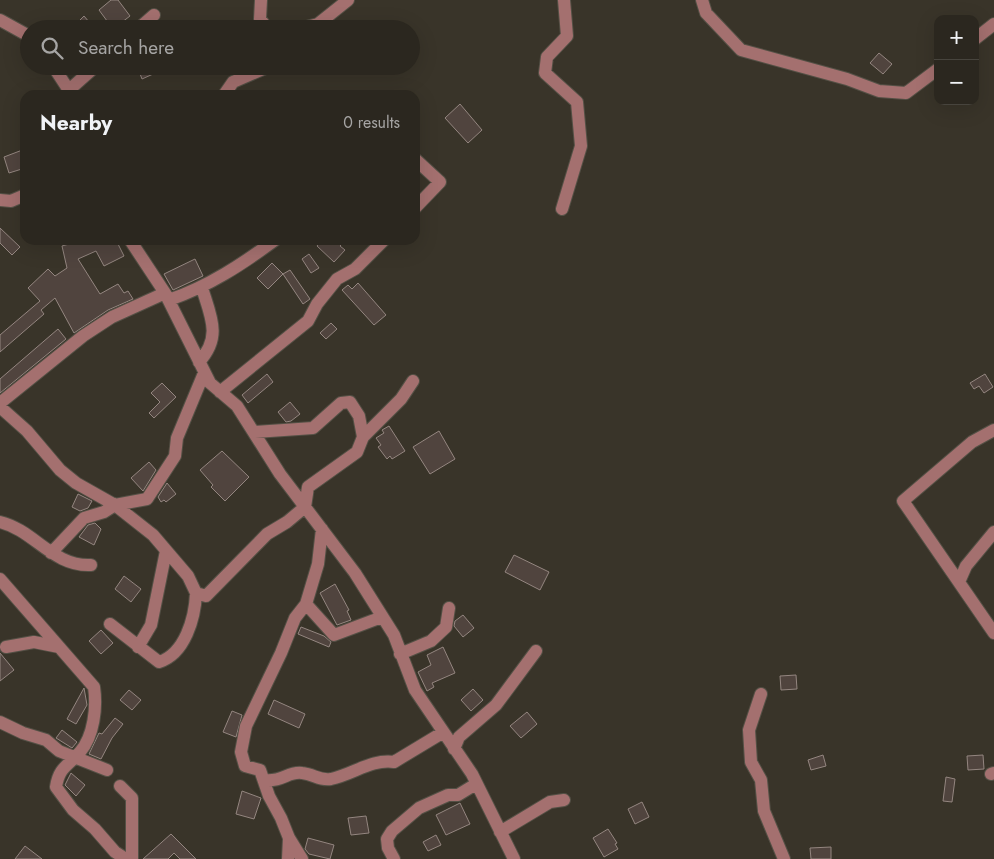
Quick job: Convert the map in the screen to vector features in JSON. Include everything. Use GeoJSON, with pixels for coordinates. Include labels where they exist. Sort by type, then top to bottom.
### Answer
{"type":"FeatureCollection","features":[{"type":"Feature","properties":{"kind":"street"},"geometry":{"type":"LineString","coordinates":[[261,0],[261,20]]}},
{"type":"Feature","properties":{"kind":"street"},"geometry":{"type":"LineString","coordinates":[[323,20],[348,0]]}},
{"type":"Feature","properties":{"kind":"street"},"geometry":{"type":"LineString","coordinates":[[562,209],[581,146],[577,102],[545,72],[546,57],[568,36],[564,0]]}},
{"type":"Feature","properties":{"kind":"street"},"geometry":{"type":"LineString","coordinates":[[702,0],[706,13],[741,50],[879,91],[906,94],[934,72]]}},
{"type":"Feature","properties":{"kind":"street"},"geometry":{"type":"LineString","coordinates":[[148,20],[154,15]]}},
{"type":"Feature","properties":{"kind":"street"},"geometry":{"type":"LineString","coordinates":[[0,20],[20,31]]}},
{"type":"Feature","properties":{"kind":"street"},"geometry":{"type":"LineString","coordinates":[[979,36],[994,24]]}},
{"type":"Feature","properties":{"kind":"street"},"geometry":{"type":"LineString","coordinates":[[59,75],[68,90]]}},
{"type":"Feature","properties":{"kind":"street"},"geometry":{"type":"LineString","coordinates":[[73,90],[87,75]]}},
{"type":"Feature","properties":{"kind":"street"},"geometry":{"type":"LineString","coordinates":[[227,90],[233,82],[249,75]]}},
{"type":"Feature","properties":{"kind":"street"},"geometry":{"type":"LineString","coordinates":[[420,164],[440,182],[420,203]]}},
{"type":"Feature","properties":{"kind":"street"},"geometry":{"type":"LineString","coordinates":[[0,200],[11,201],[20,197]]}},
{"type":"Feature","properties":{"kind":"street"},"geometry":{"type":"LineString","coordinates":[[133,245],[167,296],[210,383],[238,406],[280,474],[355,573],[394,635],[416,690],[476,784],[514,859]]}},
{"type":"Feature","properties":{"kind":"street"},"geometry":{"type":"LineString","coordinates":[[0,403],[83,336],[112,317],[167,296],[202,288],[233,270],[268,245]]}},
{"type":"Feature","properties":{"kind":"street"},"geometry":{"type":"LineString","coordinates":[[220,392],[308,321],[317,304],[337,279],[355,269],[379,245]]}},
{"type":"Feature","properties":{"kind":"street"},"geometry":{"type":"LineString","coordinates":[[51,554],[84,518],[104,512],[115,505],[147,499],[167,472],[175,456],[178,438],[213,336],[212,321],[202,288]]}},
{"type":"Feature","properties":{"kind":"street"},"geometry":{"type":"LineString","coordinates":[[196,593],[206,596],[267,534],[287,522],[306,507],[308,487],[357,452],[363,437],[401,399],[413,381]]}},
{"type":"Feature","properties":{"kind":"street"},"geometry":{"type":"LineString","coordinates":[[255,432],[312,428],[341,403],[350,402],[359,416],[363,437]]}},
{"type":"Feature","properties":{"kind":"street"},"geometry":{"type":"LineString","coordinates":[[0,407],[27,431],[60,470],[76,483],[115,505],[153,535],[188,576],[196,593],[195,612],[180,647],[169,659],[159,662],[110,624]]}},
{"type":"Feature","properties":{"kind":"street"},"geometry":{"type":"LineString","coordinates":[[994,430],[972,442],[903,501],[994,632]]}},
{"type":"Feature","properties":{"kind":"street"},"geometry":{"type":"LineString","coordinates":[[0,522],[16,529],[65,562],[82,566],[91,565]]}},
{"type":"Feature","properties":{"kind":"street"},"geometry":{"type":"LineString","coordinates":[[302,859],[288,838],[269,796],[260,770],[245,766],[241,752],[246,726],[281,653],[295,618],[306,604],[318,564],[322,529]]}},
{"type":"Feature","properties":{"kind":"street"},"geometry":{"type":"LineString","coordinates":[[959,582],[966,566],[994,532]]}},
{"type":"Feature","properties":{"kind":"street"},"geometry":{"type":"LineString","coordinates":[[138,647],[151,626],[166,551]]}},
{"type":"Feature","properties":{"kind":"street"},"geometry":{"type":"LineString","coordinates":[[0,579],[94,687],[96,703],[87,740],[80,752],[68,762],[57,777],[56,787],[73,810],[95,829],[115,852],[126,859]]}},
{"type":"Feature","properties":{"kind":"street"},"geometry":{"type":"LineString","coordinates":[[306,604],[334,635],[382,617]]}},
{"type":"Feature","properties":{"kind":"street"},"geometry":{"type":"LineString","coordinates":[[400,654],[431,641],[446,627],[449,608]]}},
{"type":"Feature","properties":{"kind":"street"},"geometry":{"type":"LineString","coordinates":[[6,647],[34,642],[59,648]]}},
{"type":"Feature","properties":{"kind":"street"},"geometry":{"type":"LineString","coordinates":[[454,749],[459,737],[496,705],[536,651]]}},
{"type":"Feature","properties":{"kind":"street"},"geometry":{"type":"LineString","coordinates":[[761,694],[750,730],[751,762],[761,780],[764,811],[784,859]]}},
{"type":"Feature","properties":{"kind":"street"},"geometry":{"type":"LineString","coordinates":[[0,722],[46,740],[59,751],[107,770]]}},
{"type":"Feature","properties":{"kind":"street"},"geometry":{"type":"LineString","coordinates":[[265,780],[283,780],[290,773],[300,772],[320,780],[333,778],[380,760],[394,762],[442,733]]}},
{"type":"Feature","properties":{"kind":"street"},"geometry":{"type":"LineString","coordinates":[[394,859],[388,848],[387,839],[392,831],[420,808],[448,795],[458,795],[476,784]]}},
{"type":"Feature","properties":{"kind":"street"},"geometry":{"type":"LineString","coordinates":[[120,786],[132,798],[132,859]]}},
{"type":"Feature","properties":{"kind":"street"},"geometry":{"type":"LineString","coordinates":[[500,832],[550,802],[564,800]]}},
{"type":"Feature","properties":{"kind":"street"},"geometry":{"type":"LineString","coordinates":[[288,838],[288,859]]}},
{"type":"Feature","properties":{"kind":"building"},"geometry":{"type":"Polygon","coordinates":[[[111,0],[118,0],[130,16],[125,20],[106,20],[99,10],[111,0]]]}},
{"type":"Feature","properties":{"kind":"building"},"geometry":{"type":"Polygon","coordinates":[[[879,53],[892,64],[883,74],[870,63],[879,53]]]}},
{"type":"Feature","properties":{"kind":"building"},"geometry":{"type":"Polygon","coordinates":[[[140,75],[151,75],[142,79],[140,75]]]}},
{"type":"Feature","properties":{"kind":"building"},"geometry":{"type":"Polygon","coordinates":[[[460,104],[482,130],[468,143],[445,118],[460,104]]]}},
{"type":"Feature","properties":{"kind":"building"},"geometry":{"type":"Polygon","coordinates":[[[20,151],[20,170],[9,173],[4,157],[20,151]]]}},
{"type":"Feature","properties":{"kind":"building"},"geometry":{"type":"Polygon","coordinates":[[[0,228],[20,247],[12,255],[0,243],[0,228]]]}},
{"type":"Feature","properties":{"kind":"building"},"geometry":{"type":"Polygon","coordinates":[[[118,245],[124,256],[104,266],[96,251],[78,259],[100,294],[118,284],[124,293],[128,291],[133,299],[108,310],[74,333],[55,298],[41,310],[44,314],[0,352],[0,335],[40,301],[28,288],[48,269],[55,276],[67,268],[62,246],[118,245]]]}},
{"type":"Feature","properties":{"kind":"building"},"geometry":{"type":"Polygon","coordinates":[[[341,245],[345,250],[334,262],[317,246],[341,245]]]}},
{"type":"Feature","properties":{"kind":"building"},"geometry":{"type":"Polygon","coordinates":[[[309,254],[319,268],[311,273],[302,259],[309,254]]]}},
{"type":"Feature","properties":{"kind":"building"},"geometry":{"type":"Polygon","coordinates":[[[195,259],[203,276],[173,290],[164,274],[195,259]]]}},
{"type":"Feature","properties":{"kind":"building"},"geometry":{"type":"Polygon","coordinates":[[[272,263],[283,274],[268,289],[257,278],[272,263]]]}},
{"type":"Feature","properties":{"kind":"building"},"geometry":{"type":"Polygon","coordinates":[[[290,270],[310,299],[303,304],[283,274],[290,270]]]}},
{"type":"Feature","properties":{"kind":"building"},"geometry":{"type":"Polygon","coordinates":[[[358,283],[386,315],[374,325],[342,290],[348,285],[352,289],[358,283]]]}},
{"type":"Feature","properties":{"kind":"building"},"geometry":{"type":"Polygon","coordinates":[[[331,323],[337,329],[326,339],[320,333],[331,323]]]}},
{"type":"Feature","properties":{"kind":"building"},"geometry":{"type":"Polygon","coordinates":[[[58,329],[66,339],[0,393],[0,379],[58,329]]]}},
{"type":"Feature","properties":{"kind":"building"},"geometry":{"type":"Polygon","coordinates":[[[267,374],[273,382],[248,403],[242,395],[267,374]]]}},
{"type":"Feature","properties":{"kind":"building"},"geometry":{"type":"Polygon","coordinates":[[[985,374],[993,387],[984,393],[979,386],[974,389],[970,383],[985,374]]]}},
{"type":"Feature","properties":{"kind":"building"},"geometry":{"type":"Polygon","coordinates":[[[162,383],[176,397],[154,418],[149,413],[160,402],[151,393],[162,383]]]}},
{"type":"Feature","properties":{"kind":"building"},"geometry":{"type":"Polygon","coordinates":[[[290,402],[300,414],[291,421],[286,422],[278,412],[290,402]]]}},
{"type":"Feature","properties":{"kind":"building"},"geometry":{"type":"Polygon","coordinates":[[[389,426],[405,451],[392,459],[390,456],[387,459],[378,447],[381,445],[376,438],[384,433],[382,430],[389,426]]]}},
{"type":"Feature","properties":{"kind":"building"},"geometry":{"type":"Polygon","coordinates":[[[439,431],[455,459],[430,474],[413,447],[439,431]]]}},
{"type":"Feature","properties":{"kind":"building"},"geometry":{"type":"Polygon","coordinates":[[[222,451],[249,477],[225,501],[211,487],[213,485],[200,470],[222,451]]]}},
{"type":"Feature","properties":{"kind":"building"},"geometry":{"type":"Polygon","coordinates":[[[149,462],[156,470],[143,491],[131,478],[149,462]]]}},
{"type":"Feature","properties":{"kind":"building"},"geometry":{"type":"Polygon","coordinates":[[[167,483],[176,494],[166,502],[164,500],[161,502],[158,497],[167,483]]]}},
{"type":"Feature","properties":{"kind":"building"},"geometry":{"type":"Polygon","coordinates":[[[78,494],[92,501],[88,508],[80,511],[72,507],[78,494]]]}},
{"type":"Feature","properties":{"kind":"building"},"geometry":{"type":"Polygon","coordinates":[[[95,523],[101,529],[94,545],[79,537],[88,525],[95,523]]]}},
{"type":"Feature","properties":{"kind":"building"},"geometry":{"type":"Polygon","coordinates":[[[514,555],[549,572],[540,590],[505,572],[514,555]]]}},
{"type":"Feature","properties":{"kind":"building"},"geometry":{"type":"Polygon","coordinates":[[[124,576],[141,589],[131,602],[115,589],[124,576]]]}},
{"type":"Feature","properties":{"kind":"building"},"geometry":{"type":"Polygon","coordinates":[[[335,584],[349,610],[347,611],[351,620],[337,625],[320,593],[335,584]]]}},
{"type":"Feature","properties":{"kind":"building"},"geometry":{"type":"Polygon","coordinates":[[[463,615],[474,628],[463,637],[454,626],[455,621],[463,615]]]}},
{"type":"Feature","properties":{"kind":"building"},"geometry":{"type":"Polygon","coordinates":[[[301,627],[324,636],[331,642],[329,647],[298,634],[301,627]]]}},
{"type":"Feature","properties":{"kind":"building"},"geometry":{"type":"Polygon","coordinates":[[[101,630],[113,643],[101,654],[89,641],[101,630]]]}},
{"type":"Feature","properties":{"kind":"building"},"geometry":{"type":"Polygon","coordinates":[[[443,647],[455,673],[432,683],[434,687],[427,691],[418,672],[431,665],[427,655],[443,647]]]}},
{"type":"Feature","properties":{"kind":"building"},"geometry":{"type":"Polygon","coordinates":[[[0,653],[14,670],[0,681],[0,653]]]}},
{"type":"Feature","properties":{"kind":"building"},"geometry":{"type":"Polygon","coordinates":[[[796,675],[797,689],[781,690],[780,676],[796,675]]]}},
{"type":"Feature","properties":{"kind":"building"},"geometry":{"type":"Polygon","coordinates":[[[84,688],[87,705],[76,724],[67,719],[84,688]]]}},
{"type":"Feature","properties":{"kind":"building"},"geometry":{"type":"Polygon","coordinates":[[[473,689],[483,700],[471,711],[461,700],[473,689]]]}},
{"type":"Feature","properties":{"kind":"building"},"geometry":{"type":"Polygon","coordinates":[[[129,690],[141,700],[132,710],[120,700],[129,690]]]}},
{"type":"Feature","properties":{"kind":"building"},"geometry":{"type":"Polygon","coordinates":[[[274,700],[305,714],[299,728],[268,714],[274,700]]]}},
{"type":"Feature","properties":{"kind":"building"},"geometry":{"type":"Polygon","coordinates":[[[232,711],[242,715],[236,737],[223,732],[232,711]]]}},
{"type":"Feature","properties":{"kind":"building"},"geometry":{"type":"Polygon","coordinates":[[[527,712],[537,724],[521,738],[510,726],[527,712]]]}},
{"type":"Feature","properties":{"kind":"building"},"geometry":{"type":"Polygon","coordinates":[[[115,718],[123,724],[112,738],[101,759],[89,754],[99,733],[102,734],[115,718]]]}},
{"type":"Feature","properties":{"kind":"building"},"geometry":{"type":"Polygon","coordinates":[[[62,730],[77,742],[72,748],[56,738],[62,730]]]}},
{"type":"Feature","properties":{"kind":"building"},"geometry":{"type":"Polygon","coordinates":[[[823,755],[826,766],[811,770],[808,760],[823,755]]]}},
{"type":"Feature","properties":{"kind":"building"},"geometry":{"type":"Polygon","coordinates":[[[983,755],[984,769],[968,770],[967,756],[983,755]]]}},
{"type":"Feature","properties":{"kind":"building"},"geometry":{"type":"Polygon","coordinates":[[[71,773],[85,785],[76,796],[65,785],[71,773]]]}},
{"type":"Feature","properties":{"kind":"building"},"geometry":{"type":"Polygon","coordinates":[[[946,777],[955,779],[952,802],[943,801],[946,777]]]}},
{"type":"Feature","properties":{"kind":"building"},"geometry":{"type":"Polygon","coordinates":[[[242,791],[261,798],[254,819],[236,814],[242,791]]]}},
{"type":"Feature","properties":{"kind":"building"},"geometry":{"type":"Polygon","coordinates":[[[642,802],[649,817],[635,824],[628,809],[642,802]]]}},
{"type":"Feature","properties":{"kind":"building"},"geometry":{"type":"Polygon","coordinates":[[[460,803],[470,824],[446,835],[436,815],[460,803]]]}},
{"type":"Feature","properties":{"kind":"building"},"geometry":{"type":"Polygon","coordinates":[[[366,816],[369,833],[351,835],[348,818],[366,816]]]}},
{"type":"Feature","properties":{"kind":"building"},"geometry":{"type":"Polygon","coordinates":[[[608,829],[617,843],[615,844],[618,849],[604,857],[593,838],[608,829]]]}},
{"type":"Feature","properties":{"kind":"building"},"geometry":{"type":"Polygon","coordinates":[[[171,834],[196,859],[180,859],[174,853],[168,859],[143,859],[171,834]]]}},
{"type":"Feature","properties":{"kind":"building"},"geometry":{"type":"Polygon","coordinates":[[[436,835],[441,845],[428,851],[423,842],[436,835]]]}},
{"type":"Feature","properties":{"kind":"building"},"geometry":{"type":"Polygon","coordinates":[[[308,838],[334,845],[330,859],[309,854],[305,849],[308,838]]]}},
{"type":"Feature","properties":{"kind":"building"},"geometry":{"type":"Polygon","coordinates":[[[25,846],[42,859],[15,859],[25,846]]]}},
{"type":"Feature","properties":{"kind":"building"},"geometry":{"type":"Polygon","coordinates":[[[831,847],[831,859],[811,859],[810,848],[831,847]]]}}]}
